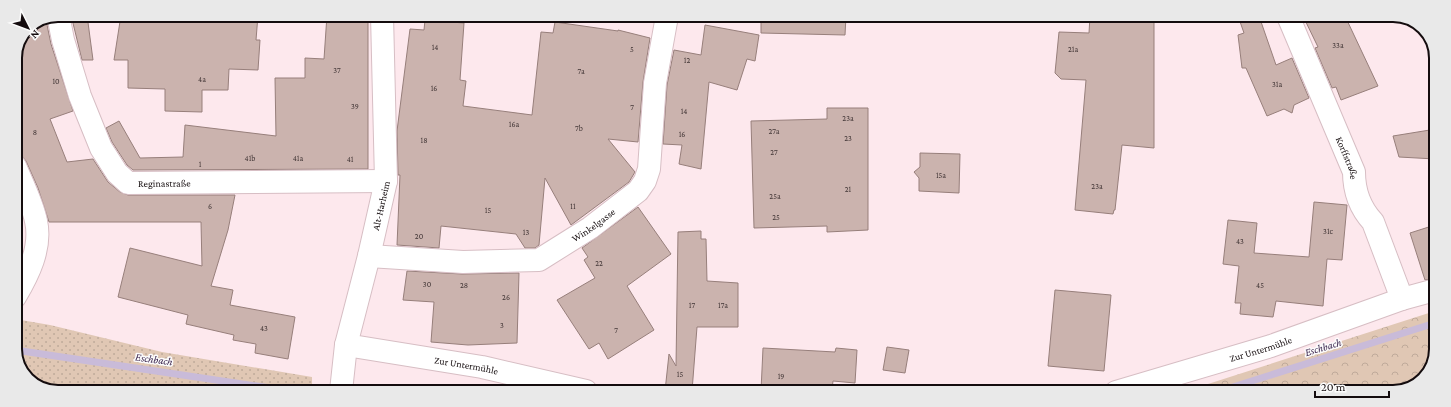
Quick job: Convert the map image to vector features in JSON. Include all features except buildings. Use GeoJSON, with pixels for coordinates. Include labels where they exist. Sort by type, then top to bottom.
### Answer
{"type":"FeatureCollection","features":[{"type":"Feature","properties":{"kind":"street","name":"Reginastraße"},"geometry":{"type":"LineString","coordinates":[[59,22],[63,40],[80,96],[101,148],[117,173],[128,183],[386,181]]}},
{"type":"Feature","properties":{"kind":"street","name":"Alt-Harheim"},"geometry":{"type":"LineString","coordinates":[[342,385],[346,346],[386,181],[382,22]]}},
{"type":"Feature","properties":{"kind":"street","name":"Winkelgasse"},"geometry":{"type":"LineString","coordinates":[[369,256],[463,262],[539,260],[590,228],[638,191],[645,181],[650,169],[655,83],[666,22]]}},
{"type":"Feature","properties":{"kind":"street","name":"Korffstraße"},"geometry":{"type":"LineString","coordinates":[[1291,22],[1354,172],[1354,185],[1364,212],[1373,222],[1402,299]]}},
{"type":"Feature","properties":{"kind":"street"},"geometry":{"type":"LineString","coordinates":[[22,185],[36,222],[37,244],[33,263],[22,284]]}},
{"type":"Feature","properties":{"kind":"street","name":"Zur Untermühle"},"geometry":{"type":"LineString","coordinates":[[1140,385],[1271,346],[1402,299],[1429,292]]}},
{"type":"Feature","properties":{"kind":"street","name":"Zur Untermühle"},"geometry":{"type":"LineString","coordinates":[[346,346],[482,368],[559,385]]}},
{"type":"Feature","properties":{"kind":"green space"},"geometry":{"type":"Polygon","coordinates":[[[1429,313],[1428,358],[1423,369],[1411,380],[1404,383],[1393,385],[1205,385],[1429,313]]]}},
{"type":"Feature","properties":{"kind":"green space"},"geometry":{"type":"Polygon","coordinates":[[[22,320],[50,325],[162,352],[312,377],[312,385],[54,385],[42,381],[34,376],[25,363],[22,351],[22,320]]]}},
{"type":"Feature","properties":{"kind":"waterway","name":"Eschbach"},"geometry":{"type":"LineString","coordinates":[[1239,385],[1429,325]]}},
{"type":"Feature","properties":{"kind":"waterway","name":"Eschbach"},"geometry":{"type":"LineString","coordinates":[[22,351],[250,385]]}}]}
